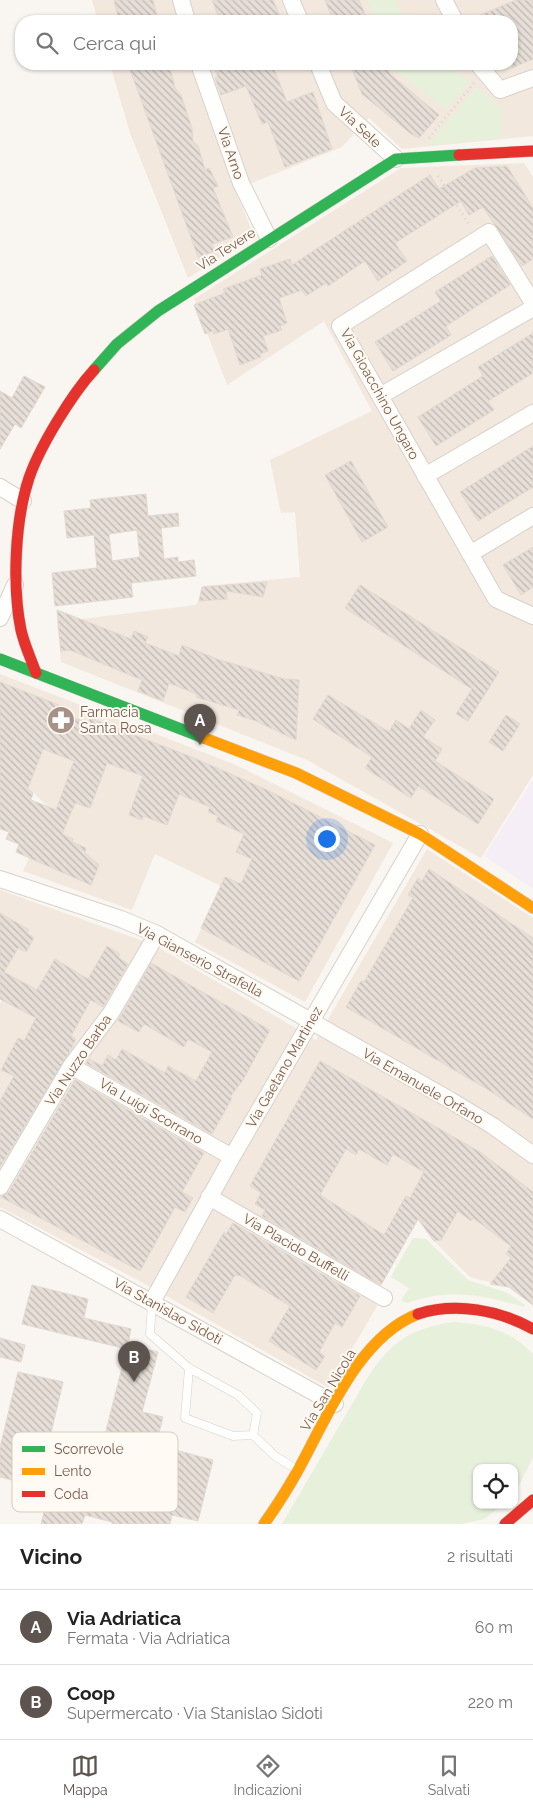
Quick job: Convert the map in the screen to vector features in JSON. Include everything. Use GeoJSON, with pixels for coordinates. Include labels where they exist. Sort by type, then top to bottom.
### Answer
{"type":"FeatureCollection","features":[{"type":"Feature","properties":{"kind":"main road"},"geometry":{"type":"LineString","coordinates":[[396,159],[532,154]]}},
{"type":"Feature","properties":{"kind":"main road","name":"Via Tevere"},"geometry":{"type":"LineString","coordinates":[[36,673],[22,631],[15,584],[23,501],[30,476],[79,386],[117,344],[158,310],[396,159]]}},
{"type":"Feature","properties":{"kind":"main road"},"geometry":{"type":"LineString","coordinates":[[0,659],[296,773],[420,834],[533,908]]}},
{"type":"Feature","properties":{"kind":"main road","name":"Via San Nicola"},"geometry":{"type":"LineString","coordinates":[[264,1524],[335,1404],[371,1349],[390,1329],[412,1316],[433,1310],[463,1308],[495,1313],[521,1322],[533,1329]]}},
{"type":"Feature","properties":{"kind":"main road"},"geometry":{"type":"LineString","coordinates":[[505,1524],[517,1516],[533,1500]]}},
{"type":"Feature","properties":{"kind":"street"},"geometry":{"type":"LineString","coordinates":[[181,0],[185,15]]}},
{"type":"Feature","properties":{"kind":"street"},"geometry":{"type":"LineString","coordinates":[[291,0],[297,15]]}},
{"type":"Feature","properties":{"kind":"street"},"geometry":{"type":"LineString","coordinates":[[444,0],[452,15]]}},
{"type":"Feature","properties":{"kind":"street","name":"Via Arno"},"geometry":{"type":"LineString","coordinates":[[202,70],[241,183],[269,240]]}},
{"type":"Feature","properties":{"kind":"street","name":"Via Sele"},"geometry":{"type":"LineString","coordinates":[[320,70],[334,103],[396,159]]}},
{"type":"Feature","properties":{"kind":"street"},"geometry":{"type":"LineString","coordinates":[[483,70],[500,90],[533,78]]}},
{"type":"Feature","properties":{"kind":"street"},"geometry":{"type":"LineString","coordinates":[[479,239],[489,232],[533,303]]}},
{"type":"Feature","properties":{"kind":"street","name":"Via Gioacchino Ungaro"},"geometry":{"type":"LineString","coordinates":[[479,239],[340,326],[496,599],[533,616]]}},
{"type":"Feature","properties":{"kind":"street"},"geometry":{"type":"LineString","coordinates":[[380,396],[533,308]]}},
{"type":"Feature","properties":{"kind":"street"},"geometry":{"type":"LineString","coordinates":[[425,476],[533,413]]}},
{"type":"Feature","properties":{"kind":"street"},"geometry":{"type":"LineString","coordinates":[[0,488],[23,501]]}},
{"type":"Feature","properties":{"kind":"street"},"geometry":{"type":"LineString","coordinates":[[470,554],[533,516]]}},
{"type":"Feature","properties":{"kind":"street"},"geometry":{"type":"LineString","coordinates":[[0,618],[15,584]]}},
{"type":"Feature","properties":{"kind":"street","name":"Via Gaetano Martinez"},"geometry":{"type":"LineString","coordinates":[[152,1302],[209,1197],[420,834]]}},
{"type":"Feature","properties":{"kind":"street","name":"Via Gianserio Strafella"},"geometry":{"type":"LineString","coordinates":[[0,879],[121,919],[158,934],[310,1022]]}},
{"type":"Feature","properties":{"kind":"street","name":"Via Nuzzo Barba"},"geometry":{"type":"LineString","coordinates":[[0,1187],[71,1066],[111,1013],[158,934]]}},
{"type":"Feature","properties":{"kind":"street","name":"Via Emanuele Orfano"},"geometry":{"type":"LineString","coordinates":[[310,1022],[457,1105],[533,1155]]}},
{"type":"Feature","properties":{"kind":"street","name":"Via Luigi Scorrano"},"geometry":{"type":"LineString","coordinates":[[71,1066],[232,1157]]}},
{"type":"Feature","properties":{"kind":"street","name":"Via Placido Buffelli"},"geometry":{"type":"LineString","coordinates":[[209,1197],[384,1298]]}},
{"type":"Feature","properties":{"kind":"street","name":"Via Stanislao Sidoti"},"geometry":{"type":"LineString","coordinates":[[0,1219],[335,1404]]}},
{"type":"Feature","properties":{"kind":"lane"},"geometry":{"type":"LineString","coordinates":[[152,1302],[150,1334],[188,1368],[238,1395],[257,1413],[253,1435]]}},
{"type":"Feature","properties":{"kind":"lane"},"geometry":{"type":"LineString","coordinates":[[188,1368],[185,1418],[232,1436],[253,1435],[275,1456],[297,1470]]}},
{"type":"Feature","properties":{"kind":"path"},"geometry":{"type":"LineString","coordinates":[[475,83],[425,143],[436,173],[479,239]]}},
{"type":"Feature","properties":{"kind":"shaded area"},"geometry":{"type":"Polygon","coordinates":[[[92,0],[533,0],[533,136],[402,149],[369,118],[342,147],[235,190],[254,236],[188,278],[130,133],[112,70],[518,70],[518,15],[96,15],[92,0]]]}},
{"type":"Feature","properties":{"kind":"shaded area"},"geometry":{"type":"Polygon","coordinates":[[[524,163],[533,177],[533,775],[481,858],[307,760],[61,662],[57,622],[196,605],[204,586],[300,577],[295,512],[281,513],[270,460],[372,411],[324,321],[227,385],[194,299],[401,168],[524,163]]]}},
{"type":"Feature","properties":{"kind":"shaded area"},"geometry":{"type":"Polygon","coordinates":[[[0,674],[236,765],[393,843],[305,1002],[195,942],[221,886],[155,854],[132,910],[23,871],[51,810],[0,759],[0,674]]]}},
{"type":"Feature","properties":{"kind":"shaded area"},"geometry":{"type":"Polygon","coordinates":[[[533,780],[533,889],[484,856],[533,780]]]}},
{"type":"Feature","properties":{"kind":"shaded area"},"geometry":{"type":"Polygon","coordinates":[[[427,849],[533,918],[533,1305],[508,1287],[470,1277],[434,1241],[418,1220],[380,1287],[377,1306],[329,1388],[147,1285],[0,1207],[0,1004],[7,991],[0,986],[0,890],[154,945],[316,1040],[427,849]]]}},
{"type":"Feature","properties":{"kind":"green space"},"geometry":{"type":"Polygon","coordinates":[[[367,0],[396,0],[402,15],[373,15],[367,0]]]}},
{"type":"Feature","properties":{"kind":"green space"},"geometry":{"type":"Polygon","coordinates":[[[455,70],[470,82],[447,110],[396,71],[455,70]]]}},
{"type":"Feature","properties":{"kind":"green space"},"geometry":{"type":"Polygon","coordinates":[[[476,87],[503,108],[502,138],[428,145],[476,87]]]}},
{"type":"Feature","properties":{"kind":"green space"},"geometry":{"type":"Polygon","coordinates":[[[413,1238],[426,1239],[468,1280],[508,1293],[525,1305],[524,1307],[495,1299],[466,1295],[436,1296],[407,1303],[401,1300],[409,1288],[391,1277],[413,1238]]]}},
{"type":"Feature","properties":{"kind":"green space"},"geometry":{"type":"Polygon","coordinates":[[[453,1322],[476,1324],[496,1330],[515,1339],[533,1354],[533,1457],[518,1487],[518,1464],[473,1464],[473,1509],[498,1509],[484,1519],[461,1524],[282,1524],[369,1375],[378,1363],[396,1344],[414,1332],[453,1322]]]}},
{"type":"Feature","properties":{"kind":"building"},"geometry":{"type":"Polygon","coordinates":[[[114,0],[153,0],[157,15],[118,15],[114,0]]]}},
{"type":"Feature","properties":{"kind":"building"},"geometry":{"type":"Polygon","coordinates":[[[212,0],[273,0],[279,15],[218,15],[212,0]]]}},
{"type":"Feature","properties":{"kind":"building"},"geometry":{"type":"Polygon","coordinates":[[[325,0],[359,0],[365,15],[331,15],[325,0]]]}},
{"type":"Feature","properties":{"kind":"building"},"geometry":{"type":"Polygon","coordinates":[[[516,0],[533,0],[533,59],[518,65],[518,15],[480,15],[516,0]]]}},
{"type":"Feature","properties":{"kind":"building"},"geometry":{"type":"Polygon","coordinates":[[[130,70],[170,70],[175,88],[181,95],[192,128],[193,142],[198,146],[205,170],[209,168],[218,186],[213,188],[233,237],[212,244],[215,251],[198,257],[130,70]]]}},
{"type":"Feature","properties":{"kind":"building"},"geometry":{"type":"Polygon","coordinates":[[[215,70],[274,70],[287,102],[313,92],[332,149],[285,167],[268,122],[262,124],[246,86],[221,95],[215,78],[218,77],[215,70]]]}},
{"type":"Feature","properties":{"kind":"building"},"geometry":{"type":"Polygon","coordinates":[[[352,70],[388,70],[390,74],[439,115],[419,138],[411,134],[362,94],[352,70]]]}},
{"type":"Feature","properties":{"kind":"building"},"geometry":{"type":"Polygon","coordinates":[[[507,166],[533,208],[533,259],[522,266],[483,207],[469,215],[461,201],[395,243],[407,261],[378,281],[365,261],[328,286],[326,283],[306,296],[302,290],[279,298],[287,323],[280,326],[282,330],[263,336],[268,351],[260,354],[261,357],[240,365],[228,329],[214,334],[213,331],[205,334],[194,305],[225,293],[223,289],[262,275],[260,269],[290,259],[292,265],[430,175],[439,189],[475,168],[507,166]]]}},
{"type":"Feature","properties":{"kind":"building"},"geometry":{"type":"Polygon","coordinates":[[[492,256],[510,285],[446,326],[451,335],[393,371],[375,342],[441,301],[435,292],[492,256]]]}},
{"type":"Feature","properties":{"kind":"building"},"geometry":{"type":"Polygon","coordinates":[[[533,333],[533,373],[488,401],[494,410],[436,446],[418,417],[483,376],[478,367],[533,333]]]}},
{"type":"Feature","properties":{"kind":"building"},"geometry":{"type":"Polygon","coordinates":[[[24,376],[45,387],[21,428],[15,424],[0,449],[0,391],[12,398],[24,376]]]}},
{"type":"Feature","properties":{"kind":"building"},"geometry":{"type":"Polygon","coordinates":[[[533,446],[533,487],[478,521],[460,492],[533,446]]]}},
{"type":"Feature","properties":{"kind":"building"},"geometry":{"type":"Polygon","coordinates":[[[351,461],[388,527],[362,542],[325,475],[351,461]]]}},
{"type":"Feature","properties":{"kind":"building"},"geometry":{"type":"Polygon","coordinates":[[[146,494],[148,516],[178,513],[179,526],[161,528],[164,559],[178,557],[178,562],[194,560],[196,576],[131,583],[133,597],[55,606],[52,573],[97,568],[94,535],[67,538],[64,511],[91,508],[90,500],[146,494]],[[137,530],[109,534],[112,561],[140,557],[137,530]]]}},
{"type":"Feature","properties":{"kind":"building"},"geometry":{"type":"Polygon","coordinates":[[[533,547],[533,587],[521,595],[503,565],[533,547]]]}},
{"type":"Feature","properties":{"kind":"building"},"geometry":{"type":"Polygon","coordinates":[[[267,582],[263,597],[226,591],[227,599],[199,601],[202,587],[267,582]]]}},
{"type":"Feature","properties":{"kind":"building"},"geometry":{"type":"Polygon","coordinates":[[[360,585],[499,672],[468,721],[456,714],[472,689],[345,608],[360,585]]]}},
{"type":"Feature","properties":{"kind":"building"},"geometry":{"type":"Polygon","coordinates":[[[57,610],[131,639],[134,631],[148,637],[145,643],[179,656],[182,645],[217,659],[284,679],[299,680],[296,740],[256,721],[237,715],[239,710],[196,697],[197,694],[169,683],[163,701],[138,691],[142,680],[70,650],[61,651],[57,610]]]}},
{"type":"Feature","properties":{"kind":"building"},"geometry":{"type":"Polygon","coordinates":[[[0,682],[59,705],[57,709],[88,724],[90,718],[194,758],[265,789],[375,845],[299,981],[201,928],[225,877],[241,884],[252,859],[236,852],[244,834],[216,821],[218,816],[208,812],[210,807],[179,794],[167,825],[143,816],[142,820],[129,815],[143,776],[107,763],[90,808],[75,803],[62,834],[73,839],[72,842],[86,848],[85,853],[99,865],[91,885],[16,852],[19,844],[6,839],[9,832],[0,829],[0,682]],[[43,749],[28,788],[33,793],[31,800],[56,810],[74,761],[43,749]]]}},
{"type":"Feature","properties":{"kind":"building"},"geometry":{"type":"Polygon","coordinates":[[[328,695],[389,732],[396,720],[409,729],[421,710],[435,720],[423,737],[442,749],[435,761],[494,799],[478,824],[418,786],[411,798],[365,768],[372,757],[313,719],[328,695]]]}},
{"type":"Feature","properties":{"kind":"building"},"geometry":{"type":"Polygon","coordinates":[[[506,715],[520,724],[503,751],[489,742],[506,715]]]}},
{"type":"Feature","properties":{"kind":"building"},"geometry":{"type":"Polygon","coordinates":[[[429,869],[533,938],[533,1119],[487,1089],[346,1007],[361,981],[364,982],[413,898],[408,895],[418,878],[422,881],[429,869]]]}},
{"type":"Feature","properties":{"kind":"building"},"geometry":{"type":"Polygon","coordinates":[[[0,913],[29,930],[27,933],[34,938],[26,952],[18,948],[4,972],[37,990],[55,959],[88,979],[107,946],[120,954],[118,957],[128,964],[103,1007],[91,1000],[71,1036],[76,1039],[71,1049],[0,1167],[0,1101],[14,1076],[1,1070],[18,1038],[24,1041],[36,1018],[0,999],[0,913]]]}},
{"type":"Feature","properties":{"kind":"building"},"geometry":{"type":"Polygon","coordinates":[[[151,963],[270,1030],[243,1080],[230,1097],[232,1098],[212,1134],[86,1063],[89,1059],[102,1066],[108,1055],[116,1060],[122,1049],[165,1073],[168,1066],[196,1081],[212,1052],[188,1039],[184,1047],[144,1024],[139,1032],[118,1021],[151,963]]]}},
{"type":"Feature","properties":{"kind":"building"},"geometry":{"type":"Polygon","coordinates":[[[320,1061],[480,1152],[533,1192],[533,1305],[509,1287],[490,1284],[511,1258],[506,1254],[511,1246],[473,1218],[471,1221],[458,1211],[441,1240],[434,1241],[418,1219],[381,1285],[262,1216],[265,1210],[255,1204],[261,1193],[250,1186],[320,1061]],[[346,1149],[320,1195],[384,1235],[406,1196],[410,1198],[424,1172],[393,1154],[387,1165],[359,1149],[356,1155],[346,1149]]]}},
{"type":"Feature","properties":{"kind":"building"},"geometry":{"type":"Polygon","coordinates":[[[75,1080],[204,1153],[182,1192],[193,1198],[185,1212],[175,1207],[140,1271],[1,1197],[9,1192],[75,1080]]]}},
{"type":"Feature","properties":{"kind":"building"},"geometry":{"type":"Polygon","coordinates":[[[233,1223],[360,1296],[342,1327],[335,1323],[319,1352],[325,1356],[316,1370],[269,1341],[290,1306],[241,1276],[235,1275],[213,1313],[186,1297],[224,1232],[226,1234],[233,1223]]]}},
{"type":"Feature","properties":{"kind":"building"},"geometry":{"type":"Polygon","coordinates":[[[32,1285],[88,1299],[84,1318],[131,1329],[127,1349],[22,1324],[32,1285]]]}},
{"type":"Feature","properties":{"kind":"building"},"geometry":{"type":"Polygon","coordinates":[[[0,1338],[25,1345],[21,1362],[0,1357],[0,1338]]]}},
{"type":"Feature","properties":{"kind":"building"},"geometry":{"type":"Polygon","coordinates":[[[128,1344],[158,1352],[142,1412],[163,1417],[159,1432],[106,1432],[128,1344]]]}},
{"type":"Feature","properties":{"kind":"building"},"geometry":{"type":"Polygon","coordinates":[[[18,1372],[63,1382],[51,1432],[12,1432],[12,1480],[0,1477],[0,1448],[18,1372]]]}},
{"type":"Feature","properties":{"kind":"building"},"geometry":{"type":"Polygon","coordinates":[[[178,1451],[213,1460],[198,1521],[172,1515],[170,1524],[112,1524],[112,1522],[85,1515],[82,1524],[41,1524],[44,1512],[178,1512],[178,1451]]]}},
{"type":"Feature","properties":{"kind":"traffic: fast"},"geometry":{"type":"LineString","coordinates":[[94,370],[117,344],[158,311],[396,159],[459,155]]}},
{"type":"Feature","properties":{"kind":"traffic: fast"},"geometry":{"type":"LineString","coordinates":[[0,659],[204,738]]}},
{"type":"Feature","properties":{"kind":"traffic: slow"},"geometry":{"type":"LineString","coordinates":[[204,738],[296,773],[420,834],[533,908]]}},
{"type":"Feature","properties":{"kind":"traffic: slow"},"geometry":{"type":"LineString","coordinates":[[264,1524],[297,1472],[332,1405],[361,1360],[378,1341],[397,1325],[418,1314]]}},
{"type":"Feature","properties":{"kind":"traffic: jam"},"geometry":{"type":"LineString","coordinates":[[459,155],[533,151]]}},
{"type":"Feature","properties":{"kind":"traffic: jam"},"geometry":{"type":"LineString","coordinates":[[36,673],[22,635],[16,594],[16,553],[24,495],[34,465],[49,436],[67,406],[94,370]]}},
{"type":"Feature","properties":{"kind":"traffic: jam"},"geometry":{"type":"LineString","coordinates":[[418,1314],[432,1310],[462,1308],[506,1317],[533,1329]]}},
{"type":"Feature","properties":{"kind":"traffic: jam"},"geometry":{"type":"LineString","coordinates":[[505,1524],[533,1500]]}},
{"type":"Feature","properties":{"kind":"place","name":"Farmacia Santa Rosa"},"geometry":{"type":"Point","coordinates":[61,720]}},
{"type":"Feature","properties":{"kind":"place","name":"Via Adriatica"},"geometry":{"type":"Point","coordinates":[200,745]}},
{"type":"Feature","properties":{"kind":"place","name":"Coop"},"geometry":{"type":"Point","coordinates":[134,1382]}}]}
